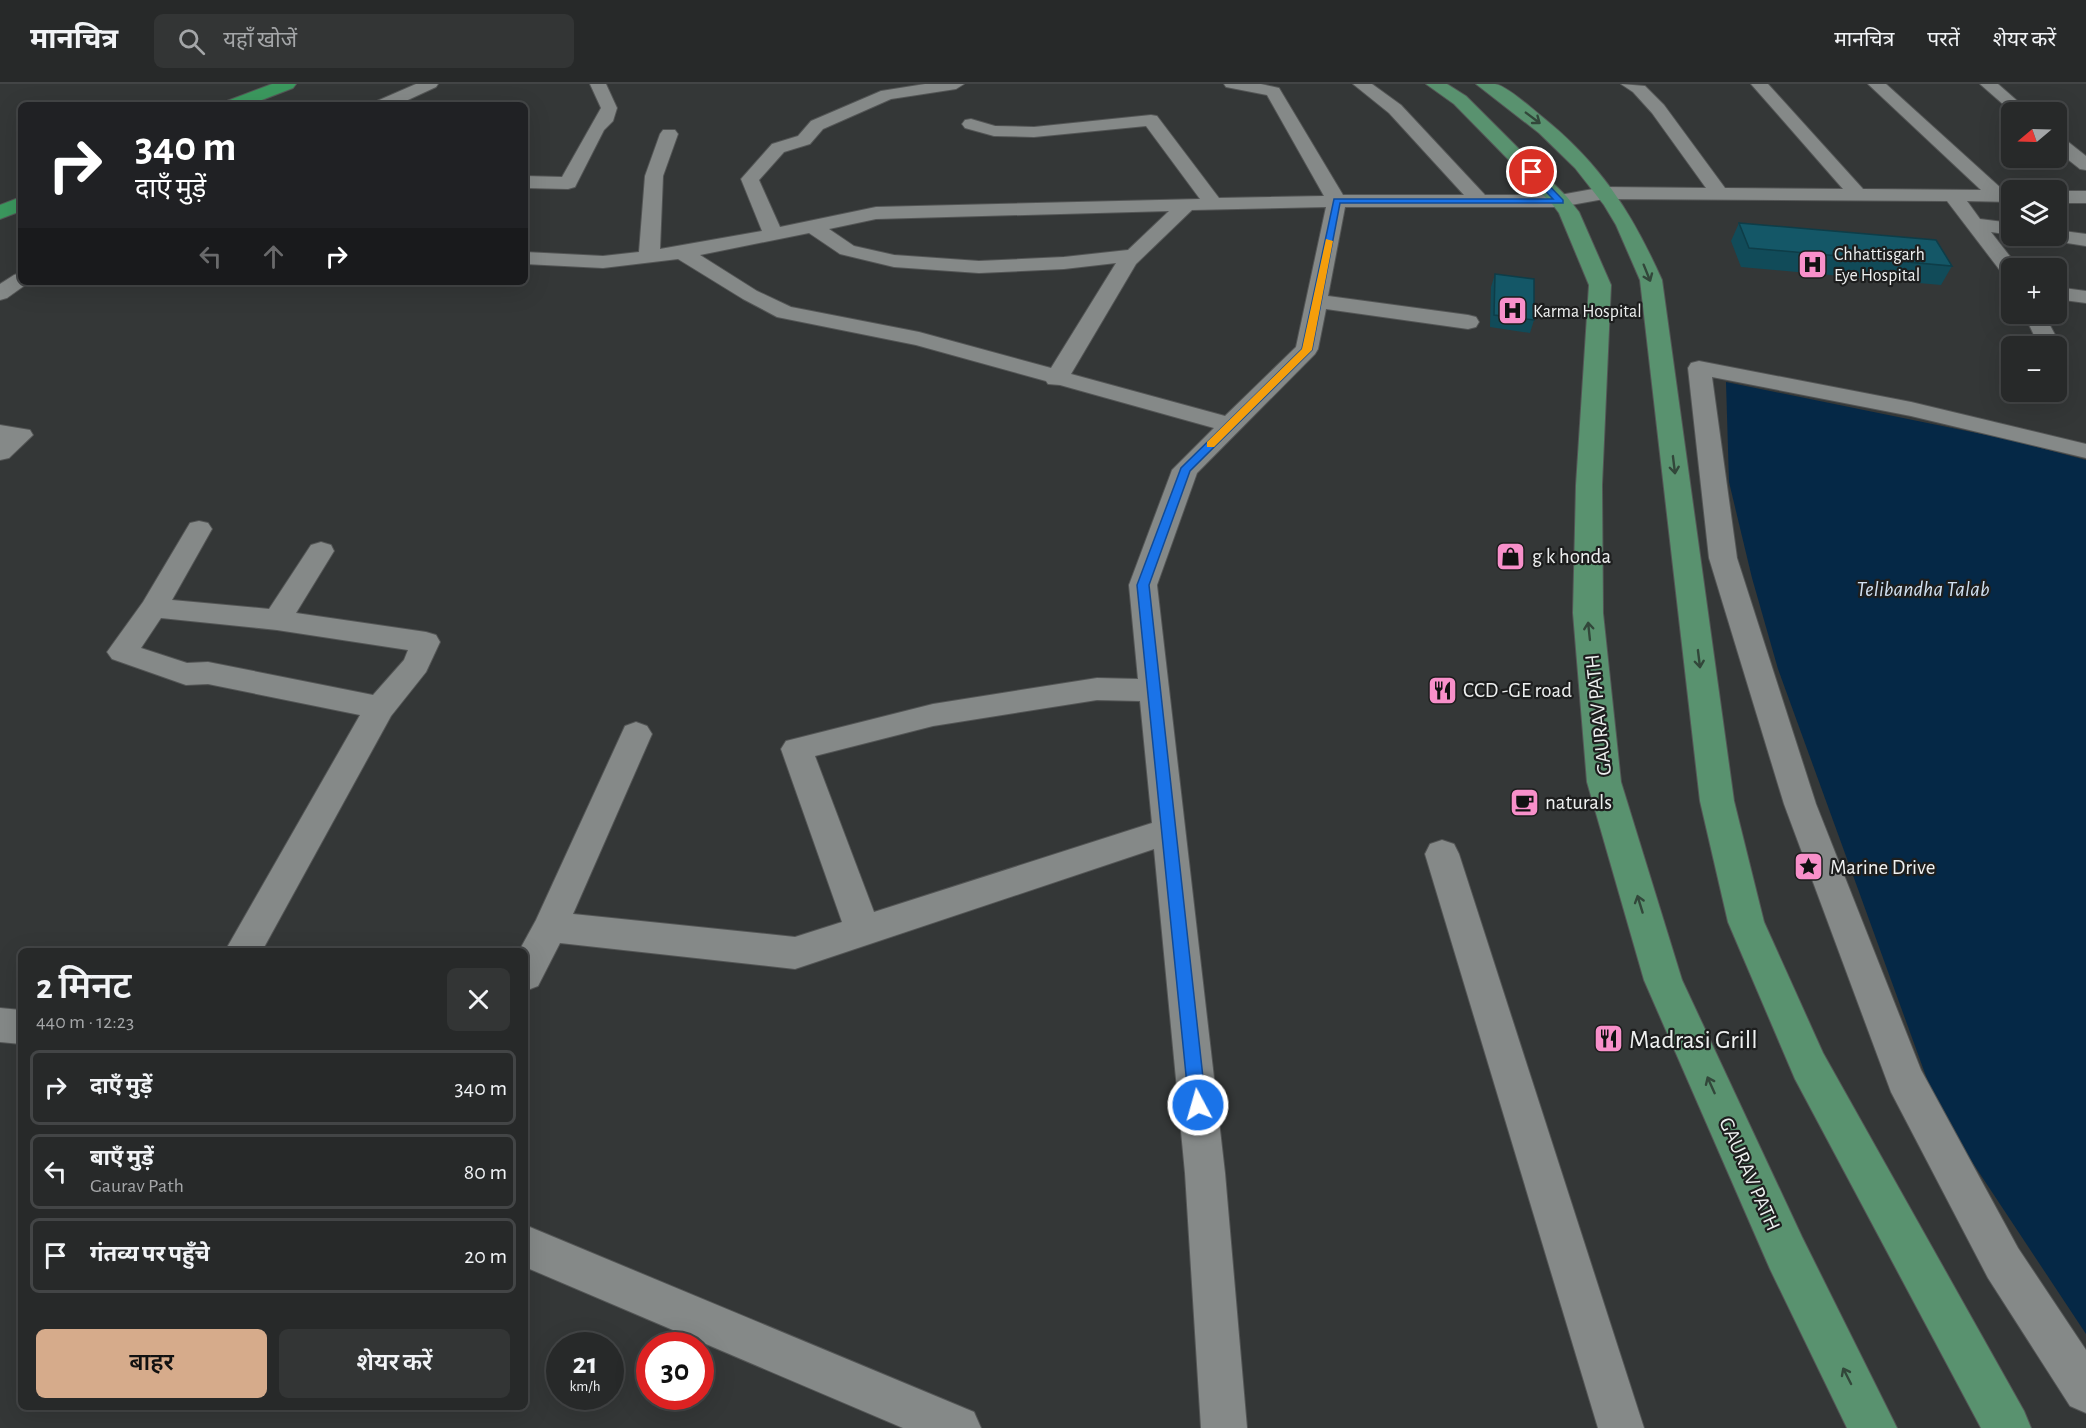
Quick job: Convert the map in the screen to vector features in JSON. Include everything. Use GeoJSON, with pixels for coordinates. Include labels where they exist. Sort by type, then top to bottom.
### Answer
{"type":"FeatureCollection","features":[{"type":"Feature","properties":{"kind":"highway"},"geometry":{"type":"LineString","coordinates":[[243,102],[295,86]]}},
{"type":"Feature","properties":{"kind":"highway"},"geometry":{"type":"LineString","coordinates":[[266,102],[295,86]]}},
{"type":"Feature","properties":{"kind":"highway"},"geometry":{"type":"LineString","coordinates":[[0,200],[18,191]]}},
{"type":"Feature","properties":{"kind":"highway"},"geometry":{"type":"LineString","coordinates":[[0,213],[18,204]]}},
{"type":"Feature","properties":{"kind":"main road","name":"GAURAV PATH"},"geometry":{"type":"LineString","coordinates":[[1435,84],[1460,100],[1560,201],[1569,212],[1600,285],[1589,485],[1588,613],[1604,782],[1663,980],[1786,1253],[1873,1428]]}},
{"type":"Feature","properties":{"kind":"main road"},"geometry":{"type":"LineString","coordinates":[[1485,84],[1552,133],[1591,176],[1626,225],[1651,280],[1717,801],[1746,922],[1809,1066],[2007,1428]]}},
{"type":"Feature","properties":{"kind":"street"},"geometry":{"type":"LineString","coordinates":[[390,102],[430,84]]}},
{"type":"Feature","properties":{"kind":"street"},"geometry":{"type":"LineString","coordinates":[[528,182],[568,183],[597,128],[604,121],[609,108],[598,84]]}},
{"type":"Feature","properties":{"kind":"street"},"geometry":{"type":"LineString","coordinates":[[773,234],[750,179],[778,148],[804,140],[817,125],[886,95],[956,84]]}},
{"type":"Feature","properties":{"kind":"street"},"geometry":{"type":"LineString","coordinates":[[1224,1428],[1205,1173],[1143,585],[1185,470],[1307,350],[1337,201],[1273,91],[1232,84]]}},
{"type":"Feature","properties":{"kind":"street"},"geometry":{"type":"LineString","coordinates":[[1361,84],[1395,109],[1480,201]]}},
{"type":"Feature","properties":{"kind":"street"},"geometry":{"type":"LineString","coordinates":[[1629,84],[1639,89],[1658,109],[1720,194]]}},
{"type":"Feature","properties":{"kind":"street"},"geometry":{"type":"LineString","coordinates":[[1760,84],[1857,194]]}},
{"type":"Feature","properties":{"kind":"street"},"geometry":{"type":"LineString","coordinates":[[1876,84],[2001,193]]}},
{"type":"Feature","properties":{"kind":"street"},"geometry":{"type":"LineString","coordinates":[[1988,84],[2010,102]]}},
{"type":"Feature","properties":{"kind":"street"},"geometry":{"type":"LineString","coordinates":[[971,123],[994,131],[1034,132],[1151,120],[1213,204]]}},
{"type":"Feature","properties":{"kind":"street"},"geometry":{"type":"LineString","coordinates":[[649,257],[654,176],[669,134]]}},
{"type":"Feature","properties":{"kind":"street"},"geometry":{"type":"LineString","coordinates":[[2067,150],[2086,165]]}},
{"type":"Feature","properties":{"kind":"street"},"geometry":{"type":"LineString","coordinates":[[528,258],[603,262],[682,253],[876,213],[1337,201],[1560,201],[1604,193],[2001,196]]}},
{"type":"Feature","properties":{"kind":"street"},"geometry":{"type":"LineString","coordinates":[[1952,194],[2001,259]]}},
{"type":"Feature","properties":{"kind":"street"},"geometry":{"type":"LineString","coordinates":[[2067,197],[2086,198]]}},
{"type":"Feature","properties":{"kind":"street"},"geometry":{"type":"LineString","coordinates":[[1056,378],[1128,261],[1187,205]]}},
{"type":"Feature","properties":{"kind":"street"},"geometry":{"type":"LineString","coordinates":[[1974,224],[2001,228]]}},
{"type":"Feature","properties":{"kind":"street"},"geometry":{"type":"LineString","coordinates":[[812,226],[847,250],[894,261],[979,267],[1064,263],[1135,255]]}},
{"type":"Feature","properties":{"kind":"street"},"geometry":{"type":"LineString","coordinates":[[2067,238],[2086,240]]}},
{"type":"Feature","properties":{"kind":"street"},"geometry":{"type":"LineString","coordinates":[[682,253],[750,295],[785,312],[919,339],[1230,425]]}},
{"type":"Feature","properties":{"kind":"street"},"geometry":{"type":"LineString","coordinates":[[0,294],[18,281]]}},
{"type":"Feature","properties":{"kind":"street"},"geometry":{"type":"LineString","coordinates":[[2067,294],[2086,297]]}},
{"type":"Feature","properties":{"kind":"street"},"geometry":{"type":"LineString","coordinates":[[1317,301],[1468,322]]}},
{"type":"Feature","properties":{"kind":"street"},"geometry":{"type":"LineString","coordinates":[[2086,452],[1911,409],[1699,368],[1723,558],[1800,804],[1905,1079],[2003,1263],[2086,1390]]}},
{"type":"Feature","properties":{"kind":"street"},"geometry":{"type":"LineString","coordinates":[[0,432],[21,435],[0,453]]}},
{"type":"Feature","properties":{"kind":"street"},"geometry":{"type":"LineString","coordinates":[[200,529],[154,608],[122,652],[186,674],[208,673],[380,708]]}},
{"type":"Feature","properties":{"kind":"street"},"geometry":{"type":"LineString","coordinates":[[278,620],[321,552]]}},
{"type":"Feature","properties":{"kind":"street"},"geometry":{"type":"LineString","coordinates":[[154,608],[278,620],[426,642],[416,665],[380,708],[245,948]]}},
{"type":"Feature","properties":{"kind":"street"},"geometry":{"type":"LineString","coordinates":[[863,931],[797,749],[933,714],[1097,689],[1154,691]]}},
{"type":"Feature","properties":{"kind":"street"},"geometry":{"type":"LineString","coordinates":[[528,969],[550,927],[636,734]]}},
{"type":"Feature","properties":{"kind":"street"},"geometry":{"type":"LineString","coordinates":[[550,927],[795,953],[1169,831]]}},
{"type":"Feature","properties":{"kind":"street"},"geometry":{"type":"LineString","coordinates":[[1442,854],[1622,1428]]}},
{"type":"Feature","properties":{"kind":"street"},"geometry":{"type":"LineString","coordinates":[[0,1025],[18,1027]]}},
{"type":"Feature","properties":{"kind":"street"},"geometry":{"type":"LineString","coordinates":[[528,1247],[958,1428]]}},
{"type":"Feature","properties":{"kind":"water","name":"Telibandha Talab"},"geometry":{"type":"Polygon","coordinates":[[[1726,382],[2006,439],[2086,460],[2086,1334],[1939,1112],[1778,669],[1752,578],[1729,482],[1726,382]]]}},
{"type":"Feature","properties":{"kind":"building"},"geometry":{"type":"Polygon","coordinates":[[[1739,223],[1936,240],[1952,266],[1749,248],[1739,223]]]}},
{"type":"Feature","properties":{"kind":"building"},"geometry":{"type":"Polygon","coordinates":[[[1495,274],[1534,279],[1534,320],[1494,315],[1495,274]]]}},
{"type":"Feature","properties":{"kind":"slow traffic"},"geometry":{"type":"LineString","coordinates":[[1211,445],[1307,350],[1329,241]]}},
{"type":"Feature","properties":{"kind":"place","name":"Chhattisgarh Eye Hospital"},"geometry":{"type":"Point","coordinates":[1813,264]}},
{"type":"Feature","properties":{"kind":"place","name":"Karma Hospital"},"geometry":{"type":"Point","coordinates":[1512,311]}},
{"type":"Feature","properties":{"kind":"place","name":"g k honda"},"geometry":{"type":"Point","coordinates":[1511,556]}},
{"type":"Feature","properties":{"kind":"place","name":"CCD -GE road"},"geometry":{"type":"Point","coordinates":[1442,690]}},
{"type":"Feature","properties":{"kind":"place","name":"naturals"},"geometry":{"type":"Point","coordinates":[1524,802]}},
{"type":"Feature","properties":{"kind":"place","name":"Marine Drive"},"geometry":{"type":"Point","coordinates":[1809,867]}},
{"type":"Feature","properties":{"kind":"place","name":"Madrasi Grill"},"geometry":{"type":"Point","coordinates":[1608,1039]}},
{"type":"Feature","properties":{"kind":"route"},"geometry":{"type":"LineString","coordinates":[[1198,1105],[1143,585],[1185,470],[1307,350],[1337,201],[1560,201],[1532,172]]}}]}
